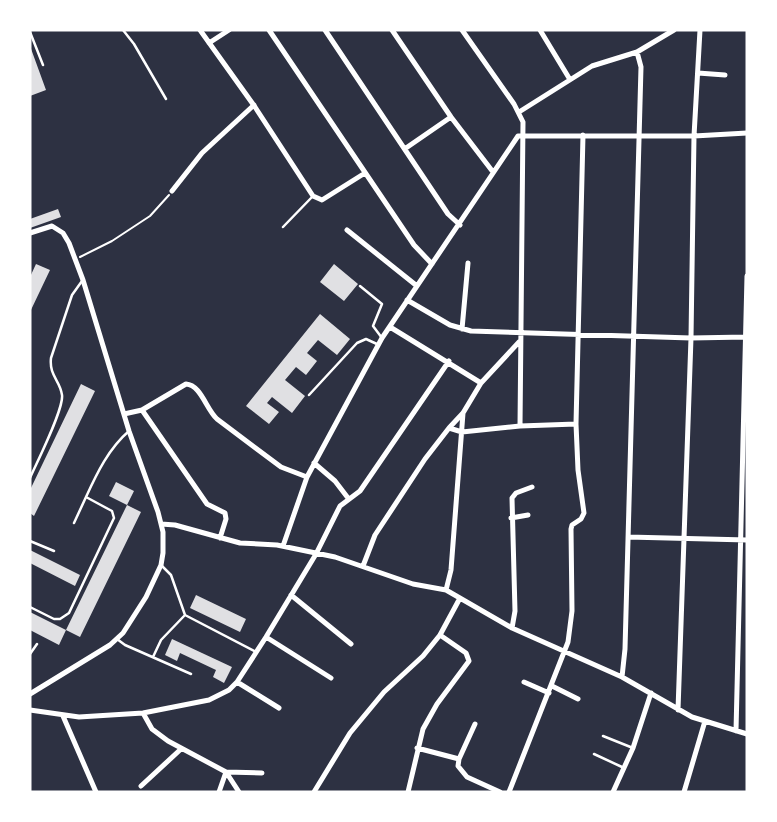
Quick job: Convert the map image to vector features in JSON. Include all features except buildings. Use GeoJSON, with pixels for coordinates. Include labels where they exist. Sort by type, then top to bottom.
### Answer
{"type":"FeatureCollection","features":[{"type":"Feature","properties":{"kind":"street"},"geometry":{"type":"LineString","coordinates":[[200,30],[254,104],[313,196],[322,200],[365,173]]}},
{"type":"Feature","properties":{"kind":"street"},"geometry":{"type":"LineString","coordinates":[[209,43],[229,30]]}},
{"type":"Feature","properties":{"kind":"street"},"geometry":{"type":"LineString","coordinates":[[268,30],[414,245],[432,264]]}},
{"type":"Feature","properties":{"kind":"street"},"geometry":{"type":"LineString","coordinates":[[325,30],[448,214],[460,225]]}},
{"type":"Feature","properties":{"kind":"street"},"geometry":{"type":"LineString","coordinates":[[392,30],[451,117],[493,172]]}},
{"type":"Feature","properties":{"kind":"street"},"geometry":{"type":"LineString","coordinates":[[463,30],[519,112],[523,122],[520,426]]}},
{"type":"Feature","properties":{"kind":"street"},"geometry":{"type":"LineString","coordinates":[[540,30],[569,78]]}},
{"type":"Feature","properties":{"kind":"street"},"geometry":{"type":"LineString","coordinates":[[519,112],[569,78],[592,66],[637,52],[674,30]]}},
{"type":"Feature","properties":{"kind":"street"},"geometry":{"type":"LineString","coordinates":[[678,710],[700,30]]}},
{"type":"Feature","properties":{"kind":"street"},"geometry":{"type":"LineString","coordinates":[[622,677],[625,649],[641,67],[637,52]]}},
{"type":"Feature","properties":{"kind":"street"},"geometry":{"type":"LineString","coordinates":[[698,73],[725,75]]}},
{"type":"Feature","properties":{"kind":"street"},"geometry":{"type":"LineString","coordinates":[[172,191],[202,153],[254,104]]}},
{"type":"Feature","properties":{"kind":"street"},"geometry":{"type":"LineString","coordinates":[[405,148],[451,117]]}},
{"type":"Feature","properties":{"kind":"street"},"geometry":{"type":"LineString","coordinates":[[283,546],[307,477],[382,338],[514,141],[523,135],[695,136],[747,133]]}},
{"type":"Feature","properties":{"kind":"street"},"geometry":{"type":"LineString","coordinates":[[509,792],[566,652],[572,611],[571,529],[584,513],[578,470],[576,424],[583,135]]}},
{"type":"Feature","properties":{"kind":"street"},"geometry":{"type":"LineString","coordinates":[[30,233],[45,227],[58,229],[69,243],[76,259],[161,524],[163,542],[161,565],[136,614],[117,639],[31,692]]}},
{"type":"Feature","properties":{"kind":"street"},"geometry":{"type":"LineString","coordinates":[[347,230],[417,286]]}},
{"type":"Feature","properties":{"kind":"street"},"geometry":{"type":"LineString","coordinates":[[462,329],[468,263]]}},
{"type":"Feature","properties":{"kind":"street"},"geometry":{"type":"LineString","coordinates":[[736,730],[747,276]]}},
{"type":"Feature","properties":{"kind":"street"},"geometry":{"type":"LineString","coordinates":[[407,300],[462,329],[691,338],[747,337]]}},
{"type":"Feature","properties":{"kind":"street"},"geometry":{"type":"LineString","coordinates":[[390,327],[481,383]]}},
{"type":"Feature","properties":{"kind":"street"},"geometry":{"type":"LineString","coordinates":[[363,566],[376,535],[449,428],[463,413],[481,383],[519,342]]}},
{"type":"Feature","properties":{"kind":"street"},"geometry":{"type":"LineString","coordinates":[[30,710],[63,716],[99,717],[143,713],[209,699],[229,690],[266,637],[316,554],[340,506],[360,491],[449,362]]}},
{"type":"Feature","properties":{"kind":"street"},"geometry":{"type":"LineString","coordinates":[[124,414],[142,410],[186,384],[192,384],[217,419],[281,467],[307,477]]}},
{"type":"Feature","properties":{"kind":"street"},"geometry":{"type":"LineString","coordinates":[[142,410],[207,504],[225,513],[226,519],[220,538]]}},
{"type":"Feature","properties":{"kind":"street"},"geometry":{"type":"LineString","coordinates":[[446,590],[451,570],[463,413]]}},
{"type":"Feature","properties":{"kind":"street"},"geometry":{"type":"LineString","coordinates":[[449,428],[462,432],[576,424]]}},
{"type":"Feature","properties":{"kind":"street"},"geometry":{"type":"LineString","coordinates":[[314,463],[335,481],[348,498]]}},
{"type":"Feature","properties":{"kind":"street"},"geometry":{"type":"LineString","coordinates":[[512,628],[515,611],[512,498],[516,493],[532,487]]}},
{"type":"Feature","properties":{"kind":"street"},"geometry":{"type":"LineString","coordinates":[[511,518],[528,515]]}},
{"type":"Feature","properties":{"kind":"street"},"geometry":{"type":"LineString","coordinates":[[161,524],[175,524],[250,544],[283,546],[335,557],[413,584],[446,590],[512,628],[622,677],[678,710],[705,722],[747,734]]}},
{"type":"Feature","properties":{"kind":"street"},"geometry":{"type":"LineString","coordinates":[[628,537],[747,540]]}},
{"type":"Feature","properties":{"kind":"street"},"geometry":{"type":"LineString","coordinates":[[291,595],[351,644]]}},
{"type":"Feature","properties":{"kind":"street"},"geometry":{"type":"LineString","coordinates":[[314,792],[350,733],[423,656],[440,635],[460,598]]}},
{"type":"Feature","properties":{"kind":"street"},"geometry":{"type":"LineString","coordinates":[[408,792],[417,748],[424,729],[437,704],[469,661],[466,653],[440,635]]}},
{"type":"Feature","properties":{"kind":"street"},"geometry":{"type":"LineString","coordinates":[[266,637],[331,678]]}},
{"type":"Feature","properties":{"kind":"street"},"geometry":{"type":"LineString","coordinates":[[237,682],[279,708]]}},
{"type":"Feature","properties":{"kind":"street"},"geometry":{"type":"LineString","coordinates":[[524,682],[549,694]]}},
{"type":"Feature","properties":{"kind":"street"},"geometry":{"type":"LineString","coordinates":[[552,686],[578,699]]}},
{"type":"Feature","properties":{"kind":"street"},"geometry":{"type":"LineString","coordinates":[[613,792],[634,748],[651,693]]}},
{"type":"Feature","properties":{"kind":"street"},"geometry":{"type":"LineString","coordinates":[[143,713],[152,729],[181,749],[226,772],[262,773]]}},
{"type":"Feature","properties":{"kind":"street"},"geometry":{"type":"LineString","coordinates":[[63,716],[96,792]]}},
{"type":"Feature","properties":{"kind":"street"},"geometry":{"type":"LineString","coordinates":[[684,792],[705,722]]}},
{"type":"Feature","properties":{"kind":"street"},"geometry":{"type":"LineString","coordinates":[[475,724],[459,759],[460,771],[500,792]]}},
{"type":"Feature","properties":{"kind":"street"},"geometry":{"type":"LineString","coordinates":[[417,748],[459,759]]}},
{"type":"Feature","properties":{"kind":"street"},"geometry":{"type":"LineString","coordinates":[[141,786],[181,749]]}},
{"type":"Feature","properties":{"kind":"street"},"geometry":{"type":"LineString","coordinates":[[219,792],[226,772]]}},
{"type":"Feature","properties":{"kind":"street"},"geometry":{"type":"LineString","coordinates":[[226,772],[239,792]]}},
{"type":"Feature","properties":{"kind":"lane"},"geometry":{"type":"LineString","coordinates":[[123,30],[166,99]]}},
{"type":"Feature","properties":{"kind":"lane"},"geometry":{"type":"LineString","coordinates":[[30,32],[43,65]]}},
{"type":"Feature","properties":{"kind":"lane"},"geometry":{"type":"LineString","coordinates":[[283,227],[313,196]]}},
{"type":"Feature","properties":{"kind":"lane"},"geometry":{"type":"LineString","coordinates":[[30,478],[62,404],[60,388],[50,367],[51,358],[72,295],[83,280]]}},
{"type":"Feature","properties":{"kind":"lane"},"geometry":{"type":"LineString","coordinates":[[360,286],[382,304],[373,326],[382,338]]}},
{"type":"Feature","properties":{"kind":"lane"},"geometry":{"type":"LineString","coordinates":[[309,395],[357,343],[366,340],[379,345]]}},
{"type":"Feature","properties":{"kind":"lane"},"geometry":{"type":"LineString","coordinates":[[75,523],[107,456],[129,431]]}},
{"type":"Feature","properties":{"kind":"lane"},"geometry":{"type":"LineString","coordinates":[[30,607],[54,619],[60,619],[69,613],[114,518],[112,511],[86,497]]}},
{"type":"Feature","properties":{"kind":"lane"},"geometry":{"type":"LineString","coordinates":[[30,541],[54,551]]}},
{"type":"Feature","properties":{"kind":"lane"},"geometry":{"type":"LineString","coordinates":[[161,565],[171,575],[185,615],[256,652]]}},
{"type":"Feature","properties":{"kind":"lane"},"geometry":{"type":"LineString","coordinates":[[153,657],[166,635],[185,615]]}},
{"type":"Feature","properties":{"kind":"lane"},"geometry":{"type":"LineString","coordinates":[[117,639],[191,674]]}},
{"type":"Feature","properties":{"kind":"lane"},"geometry":{"type":"LineString","coordinates":[[30,654],[37,643]]}},
{"type":"Feature","properties":{"kind":"lane"},"geometry":{"type":"LineString","coordinates":[[603,736],[634,748]]}},
{"type":"Feature","properties":{"kind":"lane"},"geometry":{"type":"LineString","coordinates":[[594,754],[625,768]]}},
{"type":"Feature","properties":{"kind":"path"},"geometry":{"type":"LineString","coordinates":[[76,259],[111,242],[150,216],[172,191]]}}]}
